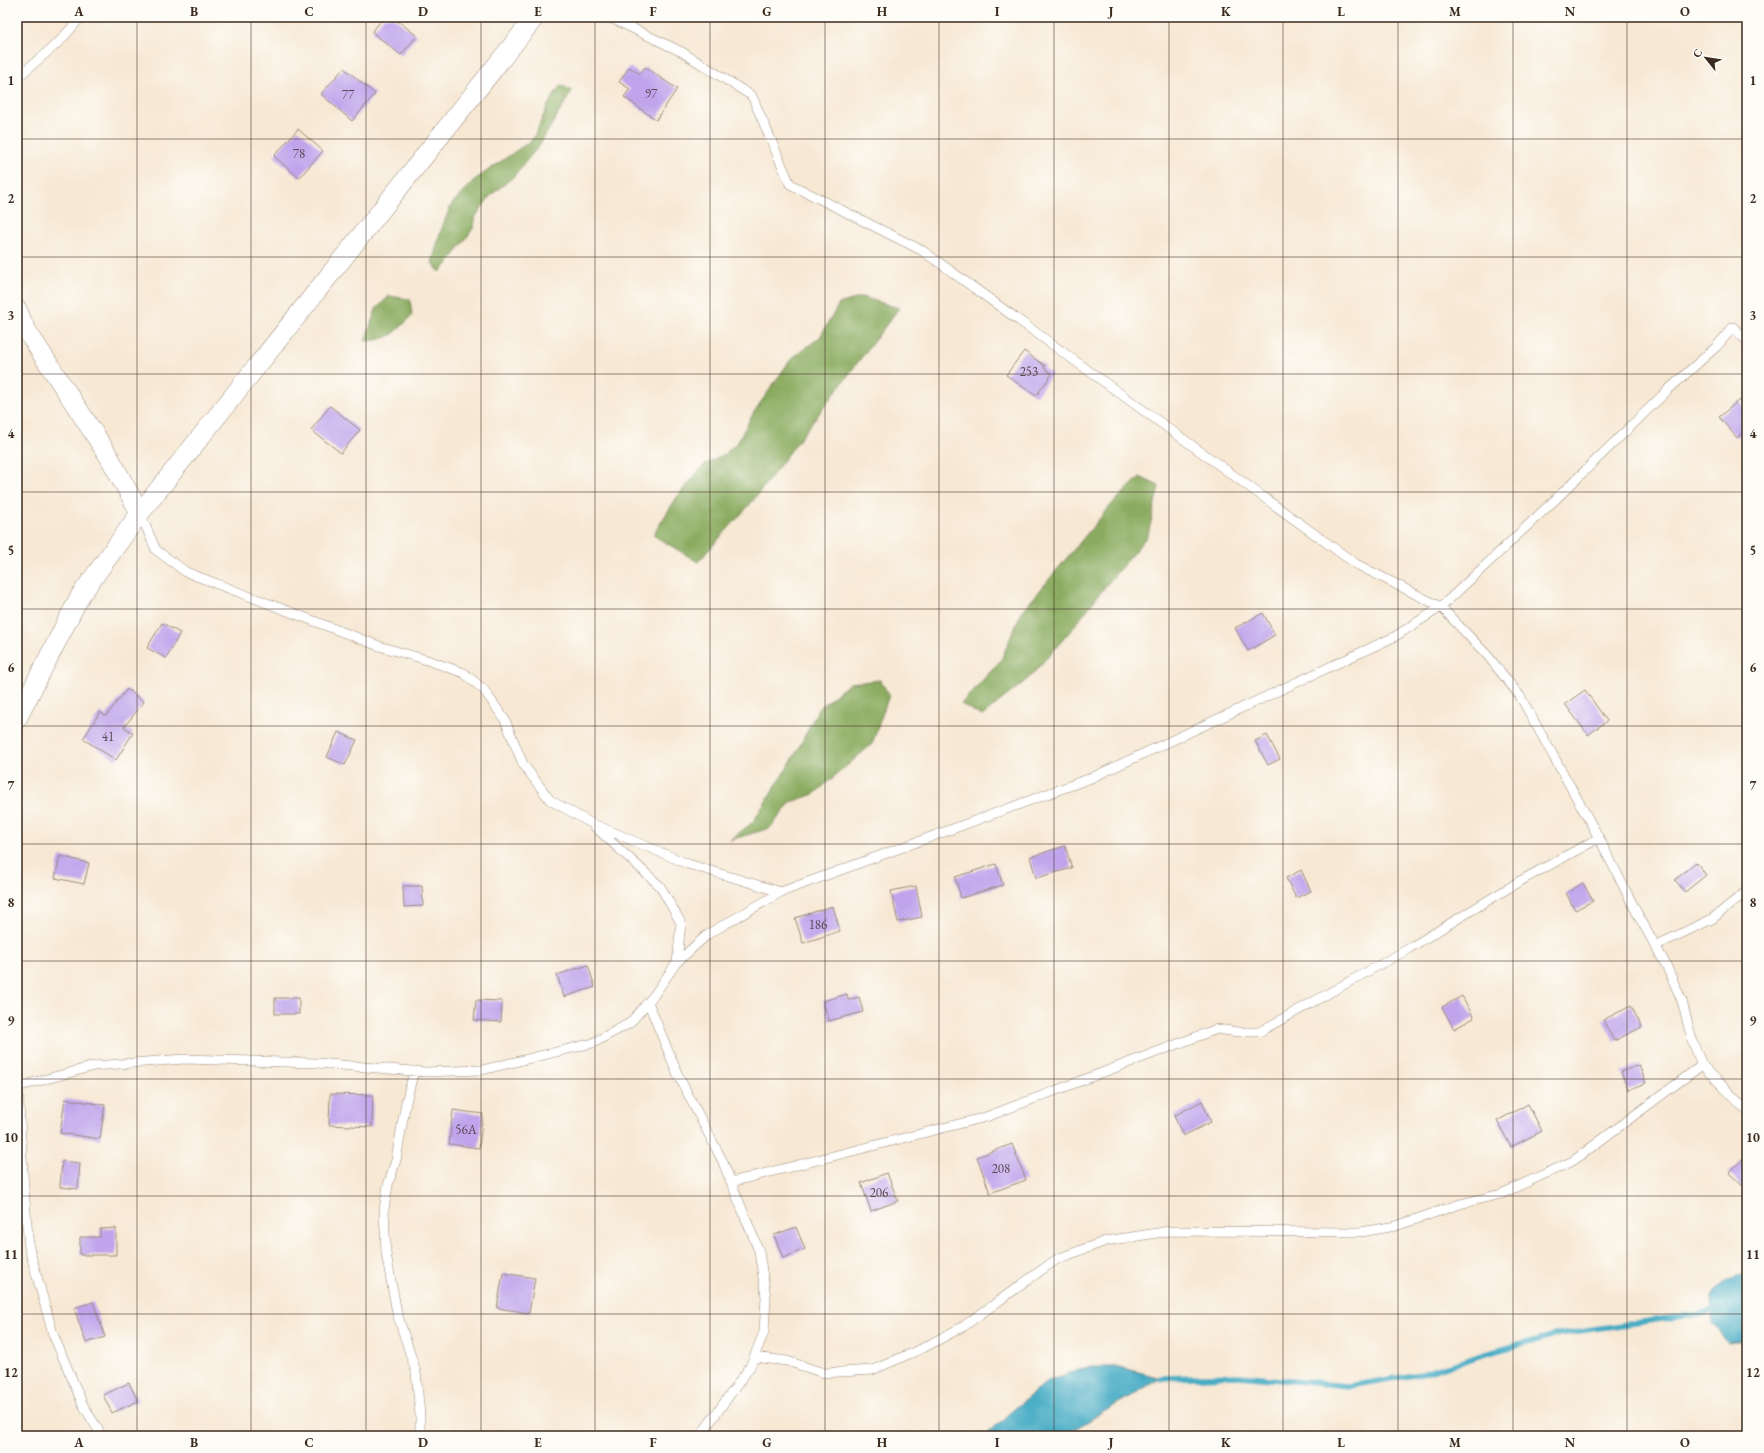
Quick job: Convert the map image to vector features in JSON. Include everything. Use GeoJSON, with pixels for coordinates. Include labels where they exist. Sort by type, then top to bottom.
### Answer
{"type":"FeatureCollection","features":[{"type":"Feature","properties":{"kind":"street"},"geometry":{"type":"LineString","coordinates":[[17,719],[80,596],[140,513],[535,17]]}},
{"type":"Feature","properties":{"kind":"street"},"geometry":{"type":"LineString","coordinates":[[17,309],[25,328],[108,455],[140,513]]}},
{"type":"Feature","properties":{"kind":"lane"},"geometry":{"type":"LineString","coordinates":[[17,78],[60,41],[81,17]]}},
{"type":"Feature","properties":{"kind":"lane"},"geometry":{"type":"LineString","coordinates":[[605,17],[614,19],[682,52],[752,96],[790,184],[923,251],[1356,564],[1441,607],[1487,655],[1520,696],[1599,838],[1666,965],[1682,1001],[1692,1040],[1702,1065],[1747,1111]]}},
{"type":"Feature","properties":{"kind":"lane"},"geometry":{"type":"LineString","coordinates":[[102,1436],[83,1405],[53,1334],[29,1248],[18,1087],[94,1066],[184,1059],[317,1064],[414,1071],[482,1070],[593,1043],[630,1023],[648,1002],[677,962],[708,934],[781,892],[1091,778],[1394,637],[1441,607],[1559,496],[1669,389],[1717,346],[1734,327],[1747,341]]}},
{"type":"Feature","properties":{"kind":"lane"},"geometry":{"type":"LineString","coordinates":[[140,513],[156,550],[186,572],[379,646],[464,673],[484,690],[505,720],[523,764],[550,800],[589,822],[688,864],[781,892]]}},
{"type":"Feature","properties":{"kind":"lane"},"geometry":{"type":"LineString","coordinates":[[589,822],[660,886],[681,923],[677,962]]}},
{"type":"Feature","properties":{"kind":"lane"},"geometry":{"type":"LineString","coordinates":[[731,1182],[986,1117],[1217,1029],[1238,1032],[1259,1032],[1408,949],[1520,881],[1599,838]]}},
{"type":"Feature","properties":{"kind":"lane"},"geometry":{"type":"LineString","coordinates":[[1655,946],[1712,919],[1747,891]]}},
{"type":"Feature","properties":{"kind":"lane"},"geometry":{"type":"LineString","coordinates":[[648,1002],[678,1074],[722,1160],[759,1251],[766,1297],[764,1332],[750,1367],[700,1436]]}},
{"type":"Feature","properties":{"kind":"lane"},"geometry":{"type":"LineString","coordinates":[[754,1357],[787,1361],[824,1373],[873,1370],[923,1348],[964,1326],[1057,1259],[1106,1241],[1170,1231],[1361,1232],[1396,1226],[1460,1204],[1501,1194],[1573,1161],[1702,1065]]}},
{"type":"Feature","properties":{"kind":"lane"},"geometry":{"type":"LineString","coordinates":[[414,1071],[406,1102],[396,1160],[388,1185],[384,1209],[386,1253],[397,1313],[416,1372],[420,1415],[420,1436]]}},
{"type":"Feature","properties":{"kind":"green space"},"geometry":{"type":"Polygon","coordinates":[[[561,85],[572,91],[539,146],[513,177],[490,196],[474,219],[474,227],[450,261],[440,272],[432,263],[440,233],[451,205],[473,181],[533,139],[549,103],[561,85]]]}},
{"type":"Feature","properties":{"kind":"green space"},"geometry":{"type":"Polygon","coordinates":[[[389,296],[410,299],[412,315],[397,331],[387,337],[365,341],[376,309],[389,296]]]}},
{"type":"Feature","properties":{"kind":"green space"},"geometry":{"type":"Polygon","coordinates":[[[862,297],[899,308],[752,502],[698,562],[653,535],[677,497],[704,465],[723,455],[737,443],[754,412],[791,359],[820,337],[839,304],[862,297]]]}},
{"type":"Feature","properties":{"kind":"green space"},"geometry":{"type":"Polygon","coordinates":[[[1140,477],[1159,486],[1148,535],[1073,628],[1029,678],[982,716],[961,704],[1001,660],[1021,613],[1111,505],[1140,477]]]}},
{"type":"Feature","properties":{"kind":"green space"},"geometry":{"type":"Polygon","coordinates":[[[880,680],[889,695],[872,744],[814,794],[791,802],[770,828],[730,840],[753,822],[795,755],[819,708],[850,683],[880,680]]]}},
{"type":"Feature","properties":{"kind":"water"},"geometry":{"type":"Polygon","coordinates":[[[1747,1273],[1747,1341],[1727,1343],[1712,1323],[1711,1296],[1726,1281],[1747,1273]]]}},
{"type":"Feature","properties":{"kind":"water"},"geometry":{"type":"Polygon","coordinates":[[[1087,1367],[1120,1367],[1161,1378],[1063,1436],[985,1436],[1014,1409],[1049,1380],[1087,1367]]]}},
{"type":"Feature","properties":{"kind":"building"},"geometry":{"type":"Polygon","coordinates":[[[384,17],[393,17],[417,36],[401,55],[372,32],[384,17]]]}},
{"type":"Feature","properties":{"kind":"building"},"geometry":{"type":"Polygon","coordinates":[[[629,67],[640,74],[645,67],[677,89],[656,120],[624,97],[630,89],[619,82],[629,67]]]}},
{"type":"Feature","properties":{"kind":"building"},"geometry":{"type":"Polygon","coordinates":[[[344,68],[375,94],[352,121],[321,94],[344,68]]]}},
{"type":"Feature","properties":{"kind":"building"},"geometry":{"type":"Polygon","coordinates":[[[298,129],[323,151],[299,178],[274,156],[298,129]]]}},
{"type":"Feature","properties":{"kind":"building"},"geometry":{"type":"Polygon","coordinates":[[[1024,351],[1045,366],[1044,368],[1052,374],[1036,396],[1006,375],[1024,351]]]}},
{"type":"Feature","properties":{"kind":"building"},"geometry":{"type":"Polygon","coordinates":[[[1739,400],[1747,410],[1747,429],[1737,438],[1719,417],[1739,400]]]}},
{"type":"Feature","properties":{"kind":"building"},"geometry":{"type":"Polygon","coordinates":[[[330,406],[360,430],[341,453],[311,430],[330,406]]]}},
{"type":"Feature","properties":{"kind":"building"},"geometry":{"type":"Polygon","coordinates":[[[1263,613],[1275,635],[1248,651],[1235,628],[1263,613]]]}},
{"type":"Feature","properties":{"kind":"building"},"geometry":{"type":"Polygon","coordinates":[[[162,623],[180,633],[166,658],[147,648],[162,623]]]}},
{"type":"Feature","properties":{"kind":"building"},"geometry":{"type":"Polygon","coordinates":[[[127,689],[144,702],[124,727],[133,733],[116,760],[83,739],[100,712],[106,716],[127,689]]]}},
{"type":"Feature","properties":{"kind":"building"},"geometry":{"type":"Polygon","coordinates":[[[1585,690],[1607,721],[1588,735],[1565,704],[1585,690]]]}},
{"type":"Feature","properties":{"kind":"building"},"geometry":{"type":"Polygon","coordinates":[[[338,732],[357,740],[345,765],[327,757],[338,732]]]}},
{"type":"Feature","properties":{"kind":"building"},"geometry":{"type":"Polygon","coordinates":[[[1267,735],[1280,759],[1268,765],[1255,741],[1267,735]]]}},
{"type":"Feature","properties":{"kind":"building"},"geometry":{"type":"Polygon","coordinates":[[[1065,846],[1072,868],[1036,878],[1030,857],[1065,846]]]}},
{"type":"Feature","properties":{"kind":"building"},"geometry":{"type":"Polygon","coordinates":[[[60,856],[89,863],[84,884],[55,878],[60,856]]]}},
{"type":"Feature","properties":{"kind":"building"},"geometry":{"type":"Polygon","coordinates":[[[1696,862],[1706,875],[1685,892],[1675,880],[1696,862]]]}},
{"type":"Feature","properties":{"kind":"building"},"geometry":{"type":"Polygon","coordinates":[[[996,864],[1003,885],[961,898],[955,877],[996,864]]]}},
{"type":"Feature","properties":{"kind":"building"},"geometry":{"type":"Polygon","coordinates":[[[1301,870],[1311,891],[1296,898],[1286,878],[1301,870]]]}},
{"type":"Feature","properties":{"kind":"building"},"geometry":{"type":"Polygon","coordinates":[[[1583,883],[1593,901],[1575,910],[1566,893],[1583,883]]]}},
{"type":"Feature","properties":{"kind":"building"},"geometry":{"type":"Polygon","coordinates":[[[403,886],[422,886],[423,906],[404,907],[403,886]]]}},
{"type":"Feature","properties":{"kind":"building"},"geometry":{"type":"Polygon","coordinates":[[[916,886],[922,917],[898,922],[891,891],[916,886]]]}},
{"type":"Feature","properties":{"kind":"building"},"geometry":{"type":"Polygon","coordinates":[[[833,906],[840,931],[803,943],[795,918],[833,906]]]}},
{"type":"Feature","properties":{"kind":"building"},"geometry":{"type":"Polygon","coordinates":[[[588,965],[595,987],[564,997],[557,975],[588,965]]]}},
{"type":"Feature","properties":{"kind":"building"},"geometry":{"type":"Polygon","coordinates":[[[847,994],[848,1000],[859,997],[863,1012],[829,1021],[823,1001],[847,994]]]}},
{"type":"Feature","properties":{"kind":"building"},"geometry":{"type":"Polygon","coordinates":[[[1462,996],[1474,1018],[1454,1029],[1442,1007],[1462,996]]]}},
{"type":"Feature","properties":{"kind":"building"},"geometry":{"type":"Polygon","coordinates":[[[275,998],[299,998],[299,1014],[275,1014],[275,998]]]}},
{"type":"Feature","properties":{"kind":"building"},"geometry":{"type":"Polygon","coordinates":[[[476,1000],[502,1001],[501,1022],[474,1020],[476,1000]]]}},
{"type":"Feature","properties":{"kind":"building"},"geometry":{"type":"Polygon","coordinates":[[[1631,1006],[1642,1027],[1614,1041],[1603,1020],[1631,1006]]]}},
{"type":"Feature","properties":{"kind":"building"},"geometry":{"type":"Polygon","coordinates":[[[1639,1065],[1646,1083],[1628,1090],[1621,1072],[1639,1065]]]}},
{"type":"Feature","properties":{"kind":"building"},"geometry":{"type":"Polygon","coordinates":[[[330,1094],[373,1095],[372,1127],[329,1125],[330,1094]]]}},
{"type":"Feature","properties":{"kind":"building"},"geometry":{"type":"Polygon","coordinates":[[[65,1099],[105,1105],[100,1139],[60,1133],[65,1099]]]}},
{"type":"Feature","properties":{"kind":"building"},"geometry":{"type":"Polygon","coordinates":[[[1202,1101],[1211,1122],[1183,1136],[1174,1116],[1202,1101]]]}},
{"type":"Feature","properties":{"kind":"building"},"geometry":{"type":"Polygon","coordinates":[[[1528,1104],[1542,1131],[1511,1147],[1497,1121],[1528,1104]]]}},
{"type":"Feature","properties":{"kind":"building"},"geometry":{"type":"Polygon","coordinates":[[[453,1110],[483,1114],[479,1148],[449,1144],[453,1110]]]}},
{"type":"Feature","properties":{"kind":"building"},"geometry":{"type":"Polygon","coordinates":[[[1012,1144],[1026,1180],[990,1193],[977,1157],[1012,1144]]]}},
{"type":"Feature","properties":{"kind":"building"},"geometry":{"type":"Polygon","coordinates":[[[1747,1154],[1747,1190],[1729,1173],[1747,1154]]]}},
{"type":"Feature","properties":{"kind":"building"},"geometry":{"type":"Polygon","coordinates":[[[62,1161],[80,1163],[78,1189],[60,1187],[62,1161]]]}},
{"type":"Feature","properties":{"kind":"building"},"geometry":{"type":"Polygon","coordinates":[[[887,1173],[898,1201],[871,1211],[861,1183],[887,1173]]]}},
{"type":"Feature","properties":{"kind":"building"},"geometry":{"type":"Polygon","coordinates":[[[796,1227],[805,1249],[783,1258],[774,1235],[796,1227]]]}},
{"type":"Feature","properties":{"kind":"building"},"geometry":{"type":"Polygon","coordinates":[[[116,1228],[116,1255],[80,1255],[80,1237],[100,1237],[100,1229],[116,1228]]]}},
{"type":"Feature","properties":{"kind":"building"},"geometry":{"type":"Polygon","coordinates":[[[503,1273],[535,1278],[529,1313],[497,1308],[503,1273]]]}},
{"type":"Feature","properties":{"kind":"building"},"geometry":{"type":"Polygon","coordinates":[[[93,1302],[105,1337],[86,1343],[74,1308],[93,1302]]]}},
{"type":"Feature","properties":{"kind":"building"},"geometry":{"type":"Polygon","coordinates":[[[129,1383],[138,1401],[112,1413],[103,1395],[129,1383]]]}},
{"type":"Feature","properties":{"kind":"waterway"},"geometry":{"type":"LineString","coordinates":[[1161,1378],[1238,1376],[1348,1386],[1421,1374],[1496,1351],[1559,1334],[1711,1312]]}}]}
